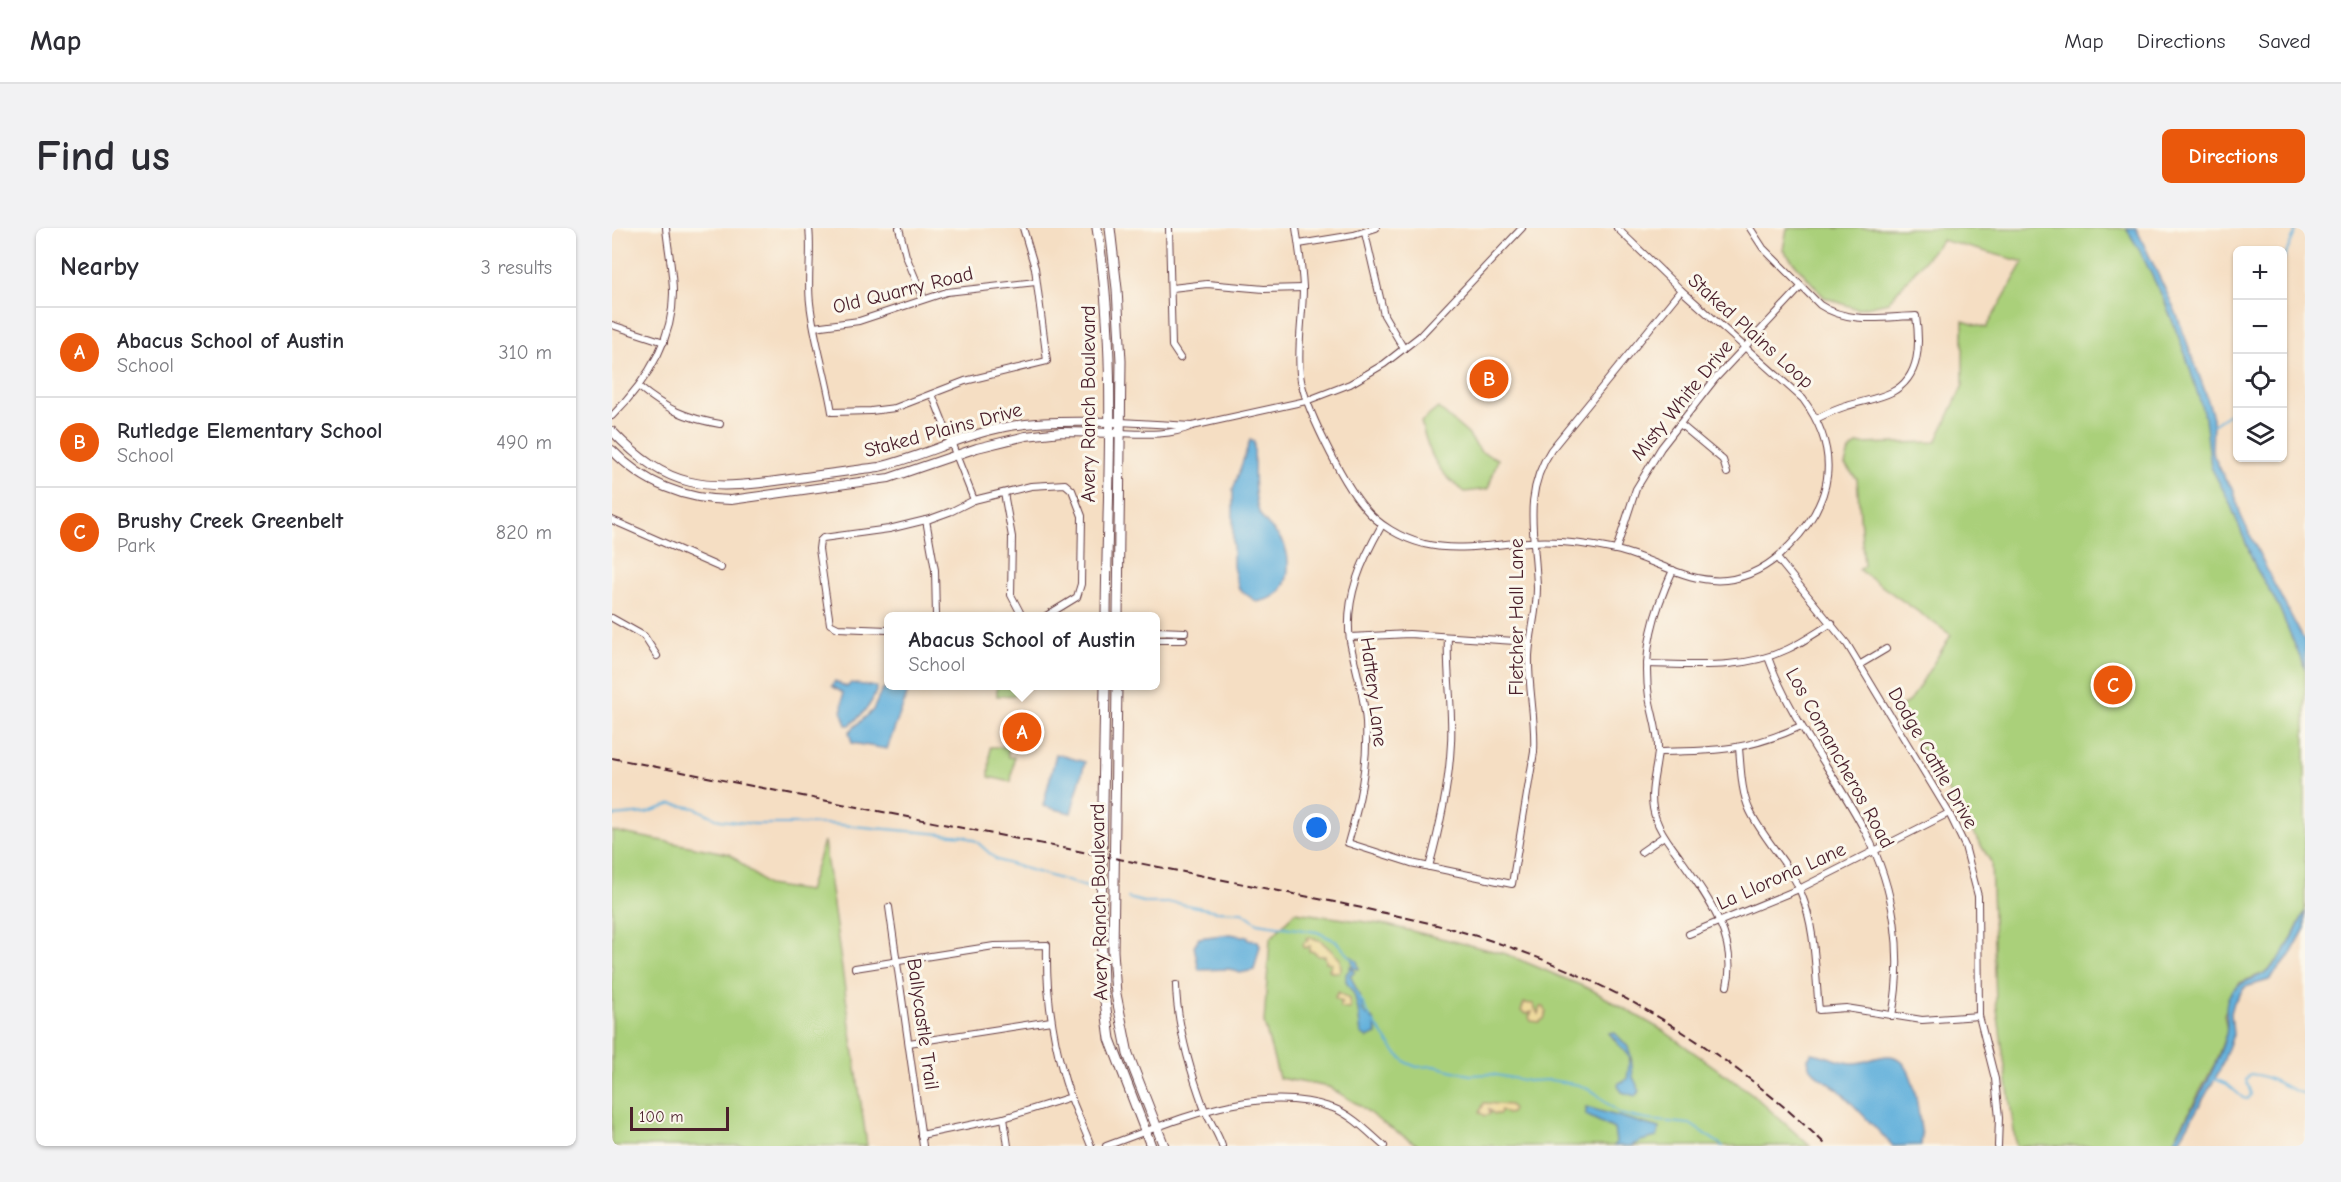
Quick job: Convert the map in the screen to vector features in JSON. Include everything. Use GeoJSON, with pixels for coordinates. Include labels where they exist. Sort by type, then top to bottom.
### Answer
{"type":"FeatureCollection","features":[{"type":"Feature","properties":{"kind":"main road","name":"Avery Ranch Boulevard"},"geometry":{"type":"LineString","coordinates":[[1097,228],[1108,328],[1106,612]]}},
{"type":"Feature","properties":{"kind":"main road","name":"Avery Ranch Boulevard"},"geometry":{"type":"LineString","coordinates":[[1110,228],[1118,289],[1120,422],[1118,612]]}},
{"type":"Feature","properties":{"kind":"main road","name":"Avery Ranch Boulevard"},"geometry":{"type":"LineString","coordinates":[[1105,690],[1101,922],[1103,986],[1110,1039],[1151,1146]]}},
{"type":"Feature","properties":{"kind":"main road","name":"Avery Ranch Boulevard"},"geometry":{"type":"LineString","coordinates":[[1117,690],[1113,951],[1116,994],[1128,1054],[1164,1146]]}},
{"type":"Feature","properties":{"kind":"street"},"geometry":{"type":"LineString","coordinates":[[612,416],[651,371],[664,342],[673,294],[666,228]]}},
{"type":"Feature","properties":{"kind":"street"},"geometry":{"type":"LineString","coordinates":[[809,228],[809,300],[816,346],[828,384],[832,412],[885,410],[965,381],[1047,361],[1035,268],[1023,228]]}},
{"type":"Feature","properties":{"kind":"street"},"geometry":{"type":"LineString","coordinates":[[899,228],[906,256],[924,299]]}},
{"type":"Feature","properties":{"kind":"street"},"geometry":{"type":"LineString","coordinates":[[1169,228],[1172,346],[1180,358]]}},
{"type":"Feature","properties":{"kind":"street","name":"Staked Plains Loop"},"geometry":{"type":"LineString","coordinates":[[1296,228],[1303,288],[1299,368],[1306,401],[1352,492],[1364,508],[1382,525],[1415,541],[1437,546],[1533,542],[1616,550],[1703,579],[1727,580],[1751,573],[1777,558],[1804,531],[1815,516],[1825,492],[1828,464],[1827,449],[1816,419],[1803,399],[1681,290],[1617,228]]}},
{"type":"Feature","properties":{"kind":"street"},"geometry":{"type":"LineString","coordinates":[[1299,244],[1376,228]]}},
{"type":"Feature","properties":{"kind":"street","name":"Staked Plains Drive"},"geometry":{"type":"LineString","coordinates":[[612,450],[624,463],[651,481],[692,496],[717,500],[751,498],[869,482],[920,469],[990,444],[1026,436],[1061,432],[1167,433],[1306,401],[1356,381],[1404,350],[1428,328],[1522,228]]}},
{"type":"Feature","properties":{"kind":"street"},"geometry":{"type":"LineString","coordinates":[[1750,228],[1763,248],[1801,287],[1820,305],[1838,315],[1858,318],[1916,316],[1919,339],[1916,363],[1903,383],[1894,391],[1845,406],[1816,419]]}},
{"type":"Feature","properties":{"kind":"street"},"geometry":{"type":"LineString","coordinates":[[1365,232],[1384,315],[1404,350]]}},
{"type":"Feature","properties":{"kind":"street","name":"Old Quarry Road"},"geometry":{"type":"LineString","coordinates":[[814,327],[859,321],[924,299],[967,288],[1036,282]]}},
{"type":"Feature","properties":{"kind":"street"},"geometry":{"type":"LineString","coordinates":[[1172,288],[1207,284],[1264,289],[1303,288]]}},
{"type":"Feature","properties":{"kind":"street","name":"Misty White Drive"},"geometry":{"type":"LineString","coordinates":[[1616,550],[1636,489],[1661,448],[1715,380],[1801,287]]}},
{"type":"Feature","properties":{"kind":"street","name":"Fletcher Hall Lane"},"geometry":{"type":"LineString","coordinates":[[1512,884],[1534,752],[1535,731],[1529,673],[1530,642],[1536,602],[1533,493],[1542,464],[1681,290]]}},
{"type":"Feature","properties":{"kind":"street"},"geometry":{"type":"LineString","coordinates":[[612,325],[664,342]]}},
{"type":"Feature","properties":{"kind":"street"},"geometry":{"type":"LineString","coordinates":[[639,387],[671,411],[694,420],[720,424]]}},
{"type":"Feature","properties":{"kind":"street"},"geometry":{"type":"LineString","coordinates":[[932,394],[975,500]]}},
{"type":"Feature","properties":{"kind":"street","name":"Staked Plains Drive"},"geometry":{"type":"LineString","coordinates":[[612,431],[632,452],[658,470],[694,483],[725,487],[879,467],[900,462],[987,431],[1017,425],[1057,421],[1192,426]]}},
{"type":"Feature","properties":{"kind":"street"},"geometry":{"type":"LineString","coordinates":[[1680,424],[1723,460],[1728,473]]}},
{"type":"Feature","properties":{"kind":"street"},"geometry":{"type":"LineString","coordinates":[[884,630],[838,628],[830,624],[819,549],[820,541],[827,536],[889,529],[926,520],[975,500],[1031,486],[1065,484],[1072,490],[1080,509],[1080,591],[1072,601],[1053,612]]}},
{"type":"Feature","properties":{"kind":"street"},"geometry":{"type":"LineString","coordinates":[[1004,493],[1012,537],[1011,596],[1021,612]]}},
{"type":"Feature","properties":{"kind":"street"},"geometry":{"type":"LineString","coordinates":[[612,520],[721,568]]}},
{"type":"Feature","properties":{"kind":"street"},"geometry":{"type":"LineString","coordinates":[[926,520],[935,570],[936,612]]}},
{"type":"Feature","properties":{"kind":"street","name":"Hattery Lane"},"geometry":{"type":"LineString","coordinates":[[1382,525],[1356,577],[1350,609],[1350,637],[1363,700],[1366,741],[1364,783],[1348,843],[1429,867],[1512,884]]}},
{"type":"Feature","properties":{"kind":"street","name":"Dodge Cattle Drive"},"geometry":{"type":"LineString","coordinates":[[1777,558],[1832,623],[1949,813],[1965,846],[1978,896],[1979,1016],[1995,1079],[1999,1118],[1998,1146]]}},
{"type":"Feature","properties":{"kind":"street"},"geometry":{"type":"LineString","coordinates":[[1673,570],[1655,613],[1650,632],[1647,664],[1647,680],[1658,752],[1652,784],[1652,802],[1655,817],[1664,836],[1710,901],[1720,922],[1730,961],[1731,971],[1727,986]]}},
{"type":"Feature","properties":{"kind":"street"},"geometry":{"type":"LineString","coordinates":[[612,618],[644,636],[657,656]]}},
{"type":"Feature","properties":{"kind":"street"},"geometry":{"type":"LineString","coordinates":[[1647,664],[1720,666],[1768,657],[1803,642],[1832,623]]}},
{"type":"Feature","properties":{"kind":"street"},"geometry":{"type":"LineString","coordinates":[[1160,631],[1185,632]]}},
{"type":"Feature","properties":{"kind":"street"},"geometry":{"type":"LineString","coordinates":[[1350,637],[1389,633],[1530,642]]}},
{"type":"Feature","properties":{"kind":"street"},"geometry":{"type":"LineString","coordinates":[[1429,867],[1441,818],[1451,744],[1448,637]]}},
{"type":"Feature","properties":{"kind":"street"},"geometry":{"type":"LineString","coordinates":[[1160,640],[1184,640]]}},
{"type":"Feature","properties":{"kind":"street"},"geometry":{"type":"LineString","coordinates":[[1859,665],[1886,650]]}},
{"type":"Feature","properties":{"kind":"street","name":"Los Comancheros Road"},"geometry":{"type":"LineString","coordinates":[[1768,657],[1785,700],[1875,851],[1889,893],[1895,928],[1897,983],[1892,1016]]}},
{"type":"Feature","properties":{"kind":"street"},"geometry":{"type":"LineString","coordinates":[[1658,752],[1739,748],[1773,739],[1801,726]]}},
{"type":"Feature","properties":{"kind":"street"},"geometry":{"type":"LineString","coordinates":[[1739,748],[1745,798],[1749,810],[1799,889],[1809,916],[1819,1010],[1846,1008],[1922,1020],[1979,1016]]}},
{"type":"Feature","properties":{"kind":"street","name":"La Llorona Lane"},"geometry":{"type":"LineString","coordinates":[[1689,934],[1799,889],[1949,813]]}},
{"type":"Feature","properties":{"kind":"street"},"geometry":{"type":"LineString","coordinates":[[1641,852],[1664,836]]}},
{"type":"Feature","properties":{"kind":"street","name":"Ballycastle Trail"},"geometry":{"type":"LineString","coordinates":[[889,907],[923,1146]]}},
{"type":"Feature","properties":{"kind":"street"},"geometry":{"type":"LineString","coordinates":[[855,968],[994,946],[1047,945],[1046,980],[1051,1021],[1063,1074],[1091,1146]]}},
{"type":"Feature","properties":{"kind":"street"},"geometry":{"type":"LineString","coordinates":[[1176,985],[1176,999],[1188,1058],[1205,1110],[1222,1146]]}},
{"type":"Feature","properties":{"kind":"street"},"geometry":{"type":"LineString","coordinates":[[909,1043],[1051,1021]]}},
{"type":"Feature","properties":{"kind":"street"},"geometry":{"type":"LineString","coordinates":[[921,1135],[1004,1118],[1071,1097]]}},
{"type":"Feature","properties":{"kind":"street"},"geometry":{"type":"LineString","coordinates":[[1106,1146],[1205,1110],[1242,1102],[1279,1100],[1334,1108],[1356,1121],[1384,1146]]}},
{"type":"Feature","properties":{"kind":"street"},"geometry":{"type":"LineString","coordinates":[[1004,1118],[1008,1146]]}},
{"type":"Feature","properties":{"kind":"green space"},"geometry":{"type":"Polygon","coordinates":[[[1787,228],[2126,228],[2165,302],[2186,356],[2206,418],[2211,467],[2229,501],[2256,568],[2278,605],[2305,669],[2305,911],[2284,954],[2266,972],[2239,983],[2224,1014],[2227,1031],[2216,1061],[2171,1146],[2016,1146],[1996,1002],[1991,862],[1895,709],[1910,701],[1951,635],[1859,570],[1864,566],[1857,479],[1845,465],[1849,451],[1858,444],[1936,442],[1963,385],[1963,321],[1986,328],[2024,262],[1942,240],[1888,302],[1857,309],[1824,297],[1783,250],[1787,228]]]}},
{"type":"Feature","properties":{"kind":"green space"},"geometry":{"type":"Polygon","coordinates":[[[1438,408],[1468,434],[1481,452],[1498,459],[1488,489],[1465,492],[1447,478],[1436,462],[1427,444],[1421,422],[1438,408]]]}},
{"type":"Feature","properties":{"kind":"green space"},"geometry":{"type":"Polygon","coordinates":[[[997,690],[1017,690],[1017,695],[997,696],[997,690]]]}},
{"type":"Feature","properties":{"kind":"green space"},"geometry":{"type":"Polygon","coordinates":[[[990,747],[1008,747],[1008,757],[1014,757],[1011,782],[989,777],[990,747]]]}},
{"type":"Feature","properties":{"kind":"green space"},"geometry":{"type":"Polygon","coordinates":[[[612,831],[730,854],[767,885],[808,891],[824,841],[867,1146],[612,1146],[612,831]]]}},
{"type":"Feature","properties":{"kind":"green space"},"geometry":{"type":"Polygon","coordinates":[[[1295,912],[1387,925],[1506,954],[1592,990],[1662,1030],[1751,1093],[1810,1146],[1419,1146],[1329,1087],[1279,1078],[1264,1023],[1270,939],[1295,912]]]}},
{"type":"Feature","properties":{"kind":"sand"},"geometry":{"type":"Polygon","coordinates":[[[1310,937],[1321,941],[1340,959],[1341,970],[1339,972],[1331,972],[1329,969],[1332,963],[1326,962],[1325,956],[1318,956],[1315,952],[1309,951],[1310,946],[1303,947],[1304,942],[1310,937]]]}},
{"type":"Feature","properties":{"kind":"sand"},"geometry":{"type":"Polygon","coordinates":[[[1338,992],[1349,999],[1350,1009],[1340,1008],[1340,1003],[1344,1003],[1336,999],[1338,992]]]}},
{"type":"Feature","properties":{"kind":"sand"},"geometry":{"type":"Polygon","coordinates":[[[1524,1003],[1533,1004],[1538,1014],[1540,1007],[1544,1007],[1546,1012],[1544,1019],[1539,1022],[1531,1021],[1529,1017],[1532,1012],[1526,1014],[1521,1011],[1524,1003]]]}},
{"type":"Feature","properties":{"kind":"sand"},"geometry":{"type":"Polygon","coordinates":[[[1484,1103],[1510,1105],[1513,1109],[1511,1113],[1507,1114],[1501,1110],[1500,1114],[1494,1114],[1489,1109],[1490,1114],[1485,1116],[1480,1112],[1484,1103]]]}},
{"type":"Feature","properties":{"kind":"water"},"geometry":{"type":"Polygon","coordinates":[[[2126,228],[2136,228],[2175,310],[2213,418],[2212,452],[2226,481],[2233,488],[2241,516],[2305,642],[2305,669],[2278,605],[2256,568],[2229,501],[2211,467],[2205,418],[2186,356],[2165,302],[2126,228]]]}},
{"type":"Feature","properties":{"kind":"water"},"geometry":{"type":"Polygon","coordinates":[[[1250,440],[1254,442],[1255,486],[1259,512],[1285,546],[1288,565],[1286,579],[1279,593],[1257,602],[1239,589],[1233,567],[1233,490],[1250,440]]]}},
{"type":"Feature","properties":{"kind":"water"},"geometry":{"type":"Polygon","coordinates":[[[835,681],[847,687],[851,683],[877,687],[867,708],[850,725],[846,725],[842,713],[843,693],[832,686],[835,681]]]}},
{"type":"Feature","properties":{"kind":"water"},"geometry":{"type":"Polygon","coordinates":[[[882,690],[909,690],[887,749],[852,743],[849,732],[873,710],[882,690]]]}},
{"type":"Feature","properties":{"kind":"water"},"geometry":{"type":"Polygon","coordinates":[[[1056,754],[1085,762],[1071,813],[1043,806],[1056,754]]]}},
{"type":"Feature","properties":{"kind":"water"},"geometry":{"type":"Polygon","coordinates":[[[2305,911],[2305,928],[2291,954],[2269,980],[2245,987],[2234,1002],[2231,1013],[2233,1035],[2220,1070],[2176,1146],[2171,1146],[2216,1063],[2227,1030],[2228,998],[2236,987],[2264,974],[2275,964],[2290,943],[2305,911]]]}},
{"type":"Feature","properties":{"kind":"water"},"geometry":{"type":"Polygon","coordinates":[[[1230,934],[1258,941],[1260,946],[1254,970],[1240,973],[1230,969],[1199,970],[1194,946],[1199,938],[1230,934]]]}},
{"type":"Feature","properties":{"kind":"water"},"geometry":{"type":"Polygon","coordinates":[[[1351,956],[1357,961],[1359,969],[1352,968],[1355,972],[1350,975],[1364,1013],[1374,1020],[1377,1034],[1367,1038],[1361,1034],[1354,994],[1346,982],[1346,974],[1350,966],[1353,966],[1351,956]]]}},
{"type":"Feature","properties":{"kind":"water"},"geometry":{"type":"Polygon","coordinates":[[[1614,1032],[1628,1047],[1631,1056],[1633,1077],[1640,1091],[1635,1096],[1622,1092],[1618,1086],[1627,1079],[1630,1058],[1609,1033],[1614,1032]]]}},
{"type":"Feature","properties":{"kind":"water"},"geometry":{"type":"Polygon","coordinates":[[[1812,1053],[1852,1063],[1883,1056],[1898,1058],[1905,1065],[1914,1087],[1922,1135],[1921,1145],[1893,1146],[1838,1089],[1819,1077],[1809,1066],[1808,1058],[1812,1053]]]}},
{"type":"Feature","properties":{"kind":"water"},"geometry":{"type":"Polygon","coordinates":[[[1586,1107],[1659,1128],[1657,1137],[1631,1146],[1614,1146],[1616,1142],[1614,1129],[1586,1115],[1586,1107]]]}},
{"type":"Feature","properties":{"kind":"waterway"},"geometry":{"type":"LineString","coordinates":[[2287,251],[2297,228]]}},
{"type":"Feature","properties":{"kind":"waterway"},"geometry":{"type":"LineString","coordinates":[[2213,425],[2233,411]]}},
{"type":"Feature","properties":{"kind":"waterway"},"geometry":{"type":"LineString","coordinates":[[612,816],[646,813],[672,804],[695,808],[720,820],[755,824],[830,824],[964,836],[976,841],[997,860],[1090,888]]}},
{"type":"Feature","properties":{"kind":"waterway"},"geometry":{"type":"LineString","coordinates":[[1128,898],[1147,903],[1177,903],[1216,911],[1242,912],[1258,923],[1317,932],[1336,941],[1352,959]]}},
{"type":"Feature","properties":{"kind":"waterway"},"geometry":{"type":"LineString","coordinates":[[1360,998],[1370,1017]]}},
{"type":"Feature","properties":{"kind":"waterway"},"geometry":{"type":"LineString","coordinates":[[1373,1021],[1396,1053],[1407,1063],[1417,1067],[1434,1066],[1470,1075],[1491,1074],[1528,1081],[1550,1080],[1579,1085],[1594,1092],[1620,1114],[1648,1120],[1690,1124],[1723,1146]]}},
{"type":"Feature","properties":{"kind":"waterway"},"geometry":{"type":"LineString","coordinates":[[2212,1078],[2227,1084],[2243,1098],[2248,1099],[2251,1094],[2246,1080],[2250,1074],[2264,1077],[2305,1094]]}},
{"type":"Feature","properties":{"kind":"railway"},"geometry":{"type":"LineString","coordinates":[[612,758],[1339,903],[1459,931],[1498,943],[1588,979],[1673,1026],[1754,1082],[1827,1146]]}},
{"type":"Feature","properties":{"kind":"place","name":"Rutledge Elementary School"},"geometry":{"type":"Point","coordinates":[1489,379]}},
{"type":"Feature","properties":{"kind":"place","name":"Brushy Creek Greenbelt"},"geometry":{"type":"Point","coordinates":[2113,685]}},
{"type":"Feature","properties":{"kind":"place","name":"Abacus School of Austin"},"geometry":{"type":"Point","coordinates":[1022,732]}}]}
